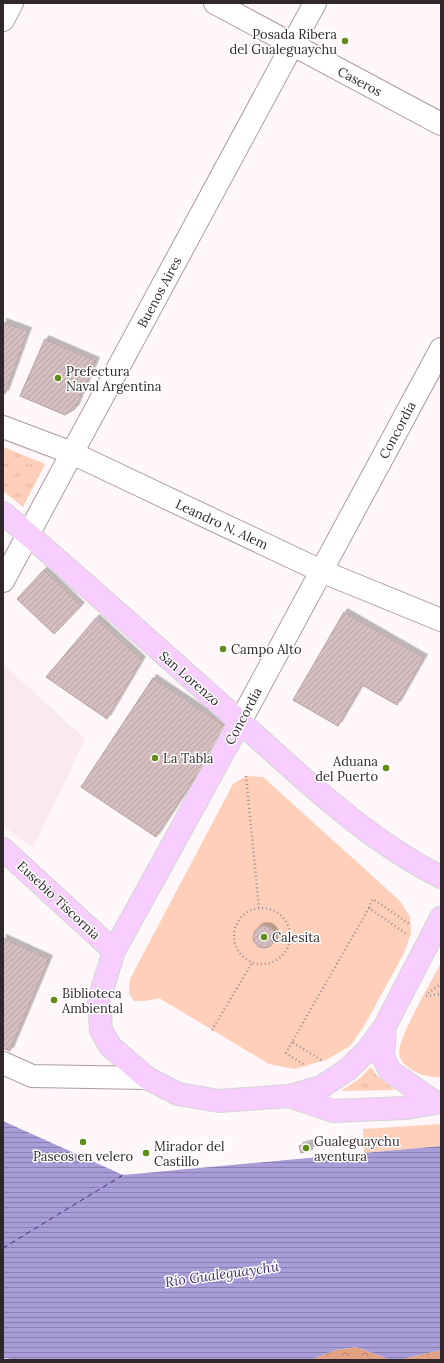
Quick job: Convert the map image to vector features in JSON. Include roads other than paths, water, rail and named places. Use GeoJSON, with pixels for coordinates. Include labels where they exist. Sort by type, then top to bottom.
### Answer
{"type":"FeatureCollection","features":[{"type":"Feature","properties":{"kind":"main road","name":"San Lorenzo"},"geometry":{"type":"LineString","coordinates":[[3,513],[286,763],[369,833],[392,850],[441,877]]}},
{"type":"Feature","properties":{"kind":"main road","name":"Concordia"},"geometry":{"type":"LineString","coordinates":[[240,722],[114,951],[99,999],[102,1030],[110,1046],[147,1078],[178,1094],[219,1101],[289,1096]]}},
{"type":"Feature","properties":{"kind":"main road","name":"Eusebio Tiscornia"},"geometry":{"type":"LineString","coordinates":[[3,849],[114,951]]}},
{"type":"Feature","properties":{"kind":"main road"},"geometry":{"type":"LineString","coordinates":[[289,1096],[321,1087],[347,1070],[367,1051],[385,1026],[441,918]]}},
{"type":"Feature","properties":{"kind":"main road"},"geometry":{"type":"LineString","coordinates":[[385,1026],[383,1057],[390,1071],[439,1103]]}},
{"type":"Feature","properties":{"kind":"main road"},"geometry":{"type":"LineString","coordinates":[[289,1096],[333,1111],[406,1108],[439,1103]]}},
{"type":"Feature","properties":{"kind":"street"},"geometry":{"type":"LineString","coordinates":[[3,20],[12,3]]}},
{"type":"Feature","properties":{"kind":"street","name":"Caseros"},"geometry":{"type":"LineString","coordinates":[[215,3],[441,124]]}},
{"type":"Feature","properties":{"kind":"street","name":"Buenos Aires"},"geometry":{"type":"LineString","coordinates":[[3,581],[315,3]]}},
{"type":"Feature","properties":{"kind":"street","name":"Concordia"},"geometry":{"type":"LineString","coordinates":[[240,722],[441,349]]}},
{"type":"Feature","properties":{"kind":"street","name":"Leandro N. Alem"},"geometry":{"type":"LineString","coordinates":[[3,427],[72,453],[321,571],[441,620]]}},
{"type":"Feature","properties":{"kind":"street"},"geometry":{"type":"LineString","coordinates":[[3,1063],[32,1076],[147,1078]]}},
{"type":"Feature","properties":{"kind":"water","name":"Río Gualeguaychú"},"geometry":{"type":"Polygon","coordinates":[[[3,1121],[123,1175],[441,1146],[441,1350],[398,1360],[391,1360],[356,1347],[336,1350],[310,1360],[22,1360],[3,1358],[3,1121]]]}},
{"type":"Feature","properties":{"kind":"place","name":"Posada Ribera del Gualeguaychu"},"geometry":{"type":"Point","coordinates":[345,41]}},
{"type":"Feature","properties":{"kind":"place","name":"Prefectura Naval Argentina"},"geometry":{"type":"Point","coordinates":[58,378]}},
{"type":"Feature","properties":{"kind":"place","name":"Campo Alto"},"geometry":{"type":"Point","coordinates":[223,649]}},
{"type":"Feature","properties":{"kind":"place","name":"La Tabla"},"geometry":{"type":"Point","coordinates":[155,758]}},
{"type":"Feature","properties":{"kind":"place","name":"Aduana del Puerto"},"geometry":{"type":"Point","coordinates":[386,768]}},
{"type":"Feature","properties":{"kind":"place","name":"Calesita"},"geometry":{"type":"Point","coordinates":[264,937]}},
{"type":"Feature","properties":{"kind":"place","name":"Biblioteca Ambiental"},"geometry":{"type":"Point","coordinates":[54,1000]}},
{"type":"Feature","properties":{"kind":"place","name":"Paseos en velero"},"geometry":{"type":"Point","coordinates":[83,1142]}},
{"type":"Feature","properties":{"kind":"place","name":"Gualeguaychu aventura"},"geometry":{"type":"Point","coordinates":[306,1148]}},
{"type":"Feature","properties":{"kind":"place","name":"Mirador del Castillo"},"geometry":{"type":"Point","coordinates":[146,1153]}}]}
